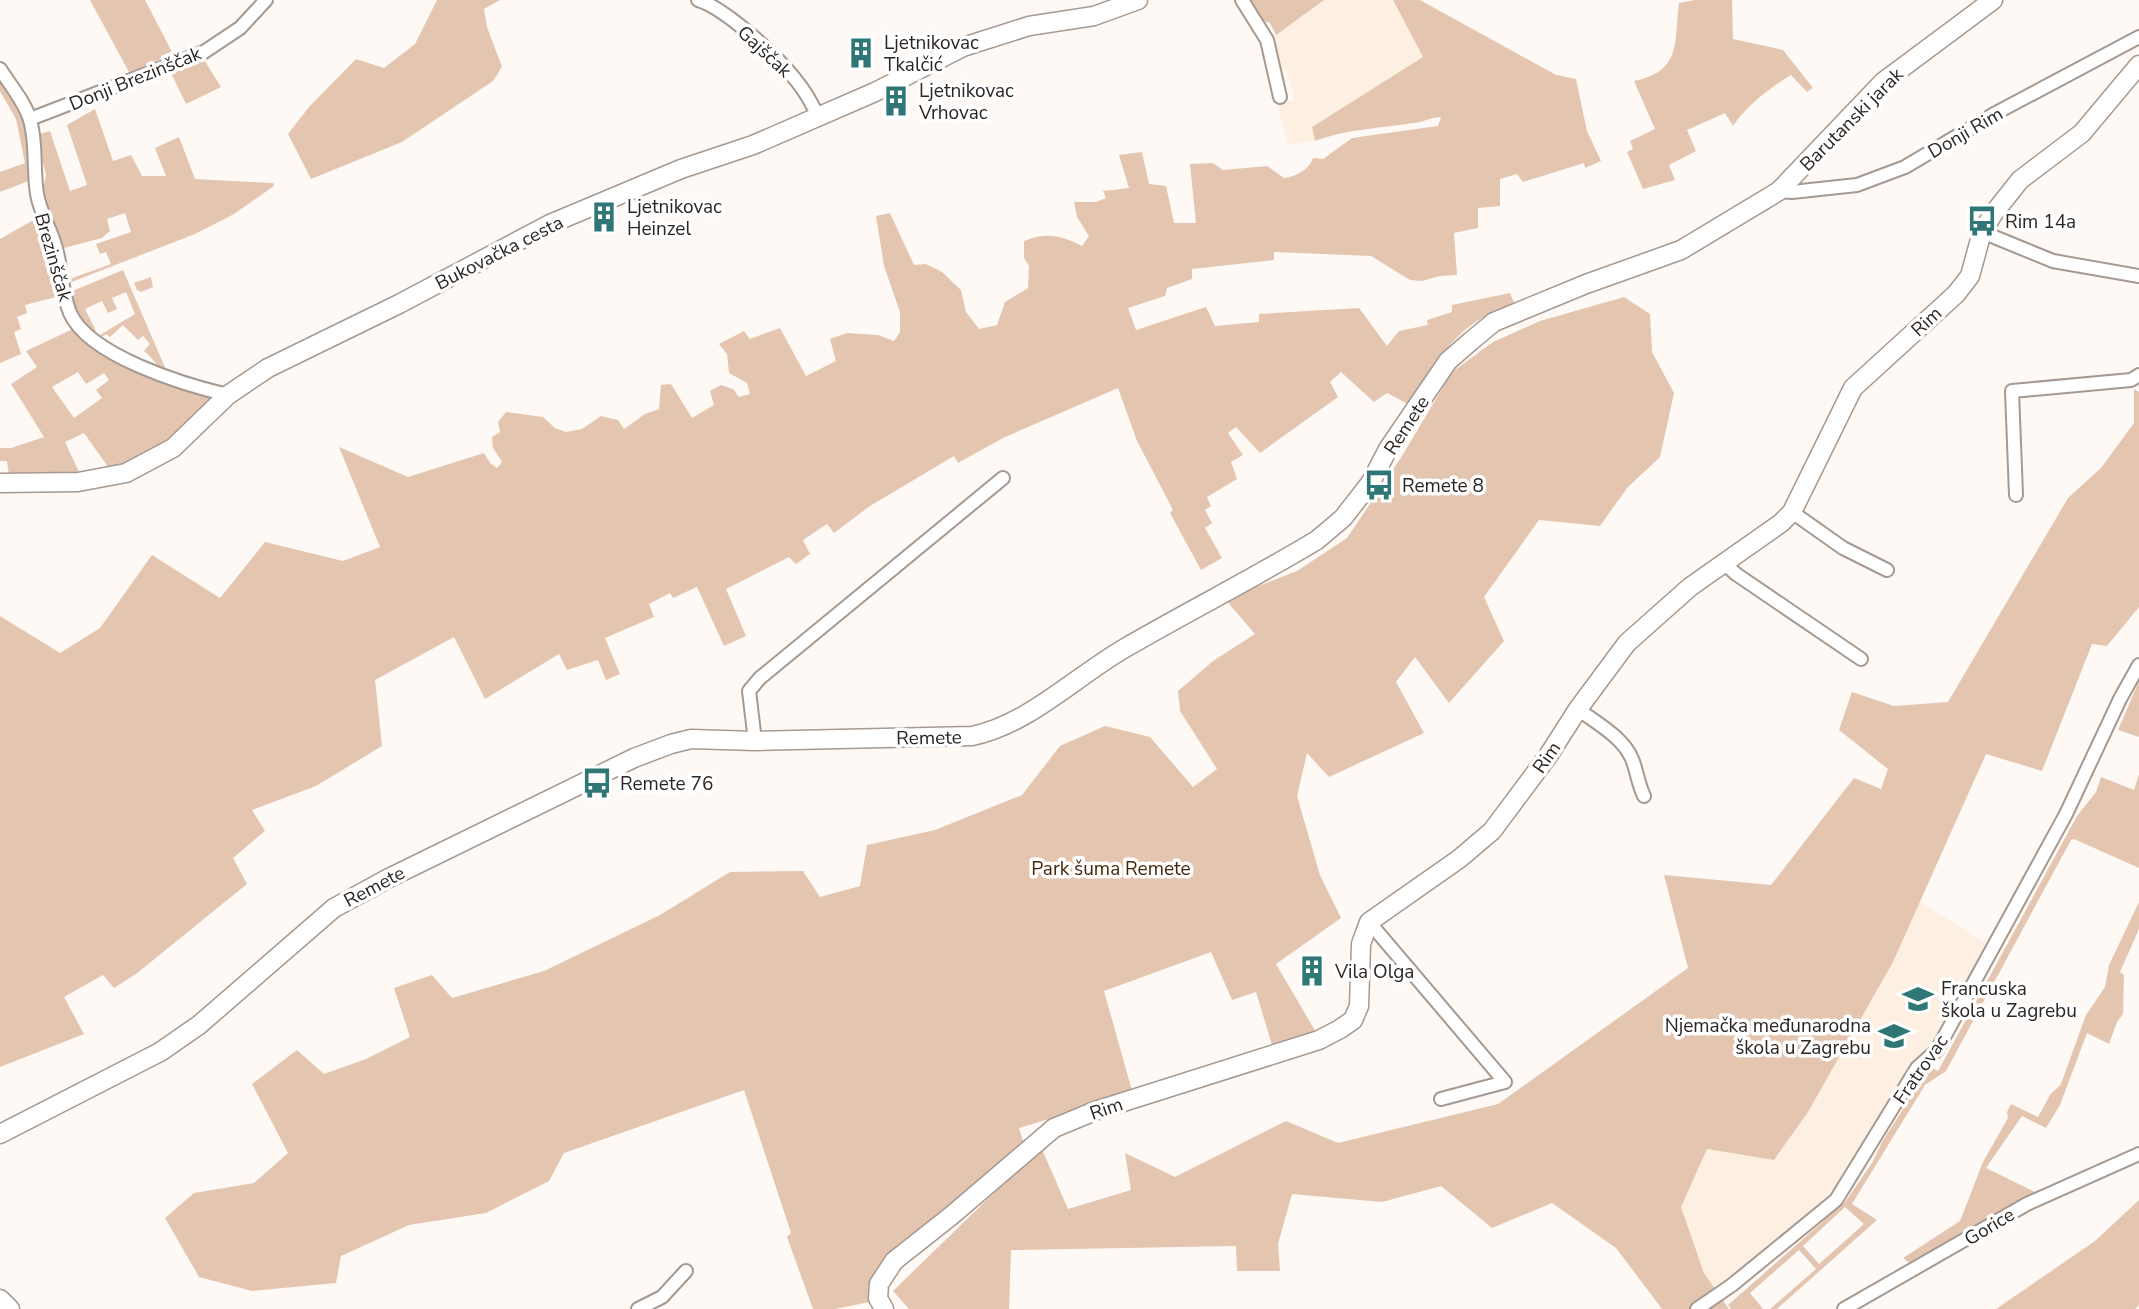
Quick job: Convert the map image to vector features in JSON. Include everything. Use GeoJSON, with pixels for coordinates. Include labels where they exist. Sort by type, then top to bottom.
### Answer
{"type":"FeatureCollection","features":[{"type":"Feature","properties":{"kind":"street","name":"Donji Brezinščak"},"geometry":{"type":"LineString","coordinates":[[30,119],[204,52],[240,28],[266,0]]}},
{"type":"Feature","properties":{"kind":"street","name":"Gajščak"},"geometry":{"type":"LineString","coordinates":[[698,0],[717,8],[786,69],[806,93],[818,117]]}},
{"type":"Feature","properties":{"kind":"street","name":"Bukovačka cesta"},"geometry":{"type":"LineString","coordinates":[[0,483],[78,482],[125,473],[173,448],[228,395],[268,368],[550,224],[681,169],[744,149],[875,92],[963,47],[1028,26],[1094,16],[1138,0]]}},
{"type":"Feature","properties":{"kind":"street"},"geometry":{"type":"LineString","coordinates":[[1242,0],[1267,40],[1280,97]]}},
{"type":"Feature","properties":{"kind":"street","name":"Barutanski jarak"},"geometry":{"type":"LineString","coordinates":[[1779,191],[1883,82],[1993,0]]}},
{"type":"Feature","properties":{"kind":"street","name":"Donji Rim"},"geometry":{"type":"LineString","coordinates":[[1779,191],[1857,185],[1905,167],[1996,113],[2139,37]]}},
{"type":"Feature","properties":{"kind":"street","name":"Rim"},"geometry":{"type":"LineString","coordinates":[[884,1309],[878,1298],[879,1283],[894,1261],[1054,1128],[1095,1111],[1320,1040],[1353,1020],[1359,1006],[1361,944],[1368,922],[1459,859],[1492,831],[1628,643],[1690,587],[1781,523],[1792,512],[1853,388],[1956,294],[1970,276],[1982,232],[2020,180],[2082,132],[2139,65]]}},
{"type":"Feature","properties":{"kind":"street","name":"Brezinščak"},"geometry":{"type":"LineString","coordinates":[[0,69],[30,119],[38,200],[55,245],[65,297],[75,322],[96,342],[132,361],[189,386],[228,395]]}},
{"type":"Feature","properties":{"kind":"street","name":"Remete"},"geometry":{"type":"LineString","coordinates":[[0,1134],[160,1052],[199,1025],[334,908],[389,878],[634,758],[691,739],[755,741],[972,736],[1014,723],[1124,648],[1317,540],[1343,518],[1371,482],[1388,449],[1448,361],[1494,322],[1586,284],[1681,250],[1779,191]]}},
{"type":"Feature","properties":{"kind":"street"},"geometry":{"type":"LineString","coordinates":[[1982,232],[2053,261],[2139,276]]}},
{"type":"Feature","properties":{"kind":"street"},"geometry":{"type":"LineString","coordinates":[[2016,495],[2012,391],[2131,380],[2139,375]]}},
{"type":"Feature","properties":{"kind":"street"},"geometry":{"type":"LineString","coordinates":[[755,741],[749,691],[760,678],[1003,478]]}},
{"type":"Feature","properties":{"kind":"street"},"geometry":{"type":"LineString","coordinates":[[1792,512],[1843,548],[1886,570]]}},
{"type":"Feature","properties":{"kind":"street"},"geometry":{"type":"LineString","coordinates":[[1725,564],[1861,659]]}},
{"type":"Feature","properties":{"kind":"street","name":"Fratrovac"},"geometry":{"type":"LineString","coordinates":[[1696,1309],[1732,1285],[1836,1200],[1917,1068],[1937,1049],[2066,814],[2120,699],[2139,665]]}},
{"type":"Feature","properties":{"kind":"street"},"geometry":{"type":"LineString","coordinates":[[1578,709],[1627,750],[1644,796]]}},
{"type":"Feature","properties":{"kind":"street"},"geometry":{"type":"LineString","coordinates":[[1368,922],[1505,1082],[1441,1099]]}},
{"type":"Feature","properties":{"kind":"street","name":"Gorice"},"geometry":{"type":"LineString","coordinates":[[1844,1309],[2027,1204],[2139,1154]]}},
{"type":"Feature","properties":{"kind":"street"},"geometry":{"type":"LineString","coordinates":[[638,1309],[662,1297],[686,1271]]}},
{"type":"Feature","properties":{"kind":"street"},"geometry":{"type":"LineString","coordinates":[[0,1299],[10,1309]]}},
{"type":"Feature","properties":{"kind":"shaded area"},"geometry":{"type":"Polygon","coordinates":[[[1324,0],[1393,0],[1423,57],[1313,126],[1315,141],[1288,145],[1277,104],[1295,100],[1286,69],[1282,70],[1274,39],[1278,31],[1324,0]]]}},
{"type":"Feature","properties":{"kind":"shaded area"},"geometry":{"type":"Polygon","coordinates":[[[1920,902],[1989,945],[1932,1047],[1833,1196],[1714,1289],[1704,1273],[1681,1207],[1707,1149],[1774,1159],[1808,1112],[1893,962],[1920,902]]]}},
{"type":"Feature","properties":{"kind":"green space"},"geometry":{"type":"Polygon","coordinates":[[[90,0],[145,0],[173,54],[130,74],[90,0]]]}},
{"type":"Feature","properties":{"kind":"green space"},"geometry":{"type":"Polygon","coordinates":[[[437,0],[500,0],[484,9],[487,27],[502,67],[493,81],[402,142],[311,179],[288,134],[309,107],[356,59],[384,68],[415,44],[437,0]]]}},
{"type":"Feature","properties":{"kind":"green space"},"geometry":{"type":"Polygon","coordinates":[[[1248,0],[1324,0],[1276,35],[1270,23],[1262,21],[1248,0]]]}},
{"type":"Feature","properties":{"kind":"green space"},"geometry":{"type":"Polygon","coordinates":[[[1393,0],[1420,0],[1556,75],[1576,79],[1587,131],[1601,161],[1585,168],[1584,163],[1523,182],[1517,174],[1500,179],[1500,206],[1478,208],[1478,228],[1454,233],[1457,275],[1422,281],[1410,280],[1371,256],[1274,252],[1274,260],[1192,269],[1192,279],[1167,288],[1165,296],[1128,308],[1136,330],[1206,307],[1215,326],[1259,322],[1259,314],[1359,308],[1387,346],[1399,331],[1428,325],[1427,320],[1452,312],[1452,305],[1510,293],[1515,305],[1484,317],[1461,334],[1441,356],[1408,404],[1387,393],[1374,402],[1341,372],[1330,382],[1338,397],[1260,453],[1236,427],[1228,433],[1243,455],[1231,462],[1237,479],[1207,497],[1211,506],[1205,510],[1212,523],[1205,528],[1222,558],[1201,570],[1170,513],[1173,510],[1137,441],[1118,388],[1003,438],[958,463],[954,456],[870,506],[834,533],[827,524],[803,540],[810,554],[796,564],[789,557],[726,589],[746,636],[724,646],[697,587],[673,598],[670,593],[649,604],[654,617],[605,638],[620,674],[606,680],[598,660],[567,670],[559,654],[485,699],[454,637],[375,680],[382,746],[316,786],[252,810],[265,831],[233,858],[247,884],[136,974],[114,988],[103,975],[64,997],[84,1034],[0,1067],[0,616],[60,653],[100,628],[152,555],[220,598],[265,542],[343,561],[380,547],[339,447],[408,477],[484,453],[497,468],[502,462],[493,448],[492,437],[500,432],[498,422],[506,412],[543,417],[555,428],[566,432],[582,429],[601,416],[618,420],[624,429],[645,414],[659,409],[661,385],[671,384],[692,418],[714,405],[710,391],[721,385],[733,389],[739,397],[750,394],[747,383],[729,373],[727,354],[719,344],[744,331],[750,339],[780,328],[806,376],[836,361],[830,339],[847,333],[878,335],[894,341],[900,332],[900,312],[884,266],[876,216],[890,213],[914,265],[926,264],[942,272],[961,290],[966,312],[979,329],[997,325],[1005,302],[1028,288],[1029,266],[1024,258],[1024,241],[1039,236],[1053,236],[1082,246],[1089,236],[1077,217],[1074,202],[1096,202],[1106,198],[1103,191],[1129,188],[1119,155],[1142,152],[1149,184],[1166,186],[1174,223],[1196,223],[1190,164],[1213,163],[1223,170],[1267,166],[1284,178],[1302,172],[1313,158],[1323,159],[1352,138],[1438,126],[1441,117],[1352,131],[1315,141],[1312,127],[1423,57],[1393,0]]]}},
{"type":"Feature","properties":{"kind":"green space"},"geometry":{"type":"Polygon","coordinates":[[[1732,0],[1733,39],[1783,50],[1813,88],[1807,92],[1791,75],[1759,98],[1733,126],[1725,113],[1687,130],[1696,151],[1669,165],[1675,180],[1643,189],[1627,152],[1633,149],[1630,141],[1655,129],[1634,81],[1661,70],[1668,62],[1675,43],[1679,3],[1732,0]]]}},
{"type":"Feature","properties":{"kind":"green space"},"geometry":{"type":"Polygon","coordinates":[[[203,58],[221,87],[186,104],[171,73],[109,96],[108,93],[203,58]]]}},
{"type":"Feature","properties":{"kind":"green space"},"geometry":{"type":"Polygon","coordinates":[[[0,79],[22,117],[29,143],[31,180],[0,192],[0,172],[25,163],[16,119],[0,91],[0,79]]]}},
{"type":"Feature","properties":{"kind":"green space"},"geometry":{"type":"Polygon","coordinates":[[[95,109],[113,161],[131,155],[142,176],[166,176],[155,148],[179,137],[195,179],[273,183],[274,186],[234,214],[195,234],[69,283],[67,280],[111,264],[106,252],[100,254],[96,244],[131,232],[125,213],[107,219],[110,231],[102,238],[60,249],[42,195],[46,175],[36,135],[50,131],[70,191],[87,185],[67,125],[95,109]]]}},
{"type":"Feature","properties":{"kind":"green space"},"geometry":{"type":"Polygon","coordinates":[[[39,217],[51,243],[60,296],[25,305],[27,313],[17,317],[21,329],[14,332],[21,354],[0,363],[0,239],[39,217]]]}},
{"type":"Feature","properties":{"kind":"green space"},"geometry":{"type":"Polygon","coordinates":[[[123,270],[167,372],[144,351],[150,344],[143,336],[138,340],[123,325],[110,337],[106,334],[102,337],[100,335],[135,314],[126,292],[112,298],[117,309],[108,313],[102,301],[85,309],[96,331],[92,332],[76,315],[70,292],[123,270]]]}},
{"type":"Feature","properties":{"kind":"green space"},"geometry":{"type":"Polygon","coordinates":[[[151,277],[153,287],[141,292],[137,290],[134,283],[151,277]]]}},
{"type":"Feature","properties":{"kind":"green space","name":"Park šuma Remete"},"geometry":{"type":"Polygon","coordinates":[[[1624,297],[1650,314],[1652,352],[1674,393],[1660,457],[1627,488],[1600,526],[1539,520],[1484,597],[1504,641],[1449,703],[1415,657],[1396,682],[1424,733],[1329,777],[1307,753],[1297,796],[1320,875],[1341,918],[1276,964],[1317,1034],[1272,1045],[1256,992],[1232,1000],[1211,952],[1104,991],[1133,1094],[1019,1128],[1025,1147],[877,1268],[868,1287],[869,1302],[835,1309],[813,1309],[787,1237],[791,1233],[744,1090],[564,1153],[549,1181],[486,1213],[409,1225],[341,1256],[336,1283],[252,1291],[199,1277],[165,1218],[194,1193],[254,1183],[288,1153],[252,1084],[297,1050],[324,1074],[366,1059],[410,1037],[394,988],[432,975],[452,998],[544,971],[660,915],[730,872],[803,871],[820,897],[860,886],[867,845],[935,830],[1022,795],[1060,746],[1105,726],[1150,737],[1193,787],[1217,769],[1180,711],[1178,691],[1213,661],[1255,634],[1225,599],[1297,571],[1347,538],[1402,456],[1452,372],[1493,342],[1540,321],[1624,297]]]}},
{"type":"Feature","properties":{"kind":"green space"},"geometry":{"type":"Polygon","coordinates":[[[75,328],[210,396],[210,400],[176,439],[111,471],[84,433],[65,442],[80,474],[9,476],[7,461],[0,461],[0,448],[11,448],[44,437],[11,384],[37,367],[26,351],[75,328]],[[78,372],[52,387],[74,418],[102,398],[96,390],[109,380],[104,373],[86,384],[78,372]]]}},
{"type":"Feature","properties":{"kind":"green space"},"geometry":{"type":"Polygon","coordinates":[[[2134,389],[2139,392],[2139,607],[2107,646],[2092,644],[2042,771],[1986,754],[1893,962],[1808,1112],[1774,1160],[1707,1149],[1681,1207],[1704,1273],[1729,1309],[1662,1309],[1616,1248],[1552,1203],[1492,1228],[1441,1186],[1382,1202],[1292,1194],[1278,1244],[1280,1271],[1237,1271],[1236,1246],[1011,1250],[1009,1309],[909,1309],[893,1291],[1041,1147],[1068,1209],[1131,1190],[1125,1153],[1175,1177],[1286,1121],[1338,1143],[1498,1104],[1688,968],[1664,875],[1771,885],[1854,778],[1881,789],[1888,769],[1839,730],[1852,692],[1894,706],[1948,702],[2068,498],[2101,468],[2134,423],[2134,389]]]}},
{"type":"Feature","properties":{"kind":"green space"},"geometry":{"type":"Polygon","coordinates":[[[2139,681],[2139,737],[2118,730],[2139,681]]]}},
{"type":"Feature","properties":{"kind":"green space"},"geometry":{"type":"Polygon","coordinates":[[[2139,774],[2139,868],[2071,840],[1946,1071],[1925,1085],[1852,1204],[1877,1220],[1777,1309],[1770,1309],[1816,1269],[1799,1250],[1750,1293],[1763,1309],[1731,1309],[1728,1305],[1845,1202],[1930,1067],[1938,1071],[2077,816],[2096,792],[2101,777],[2134,790],[2139,774]],[[1845,1207],[1803,1246],[1819,1264],[1864,1224],[1845,1207]]]}},
{"type":"Feature","properties":{"kind":"green space"},"geometry":{"type":"Polygon","coordinates":[[[2139,902],[2139,929],[2120,972],[2124,975],[2123,1014],[2109,1044],[2087,1033],[2060,1105],[2046,1128],[2022,1116],[1986,1168],[2035,1192],[1912,1265],[1903,1258],[1960,1221],[1983,1162],[2008,1118],[2007,1112],[2011,1104],[2038,1117],[2050,1095],[2061,1084],[2086,1015],[2105,987],[2109,965],[2139,902]]]}},
{"type":"Feature","properties":{"kind":"green space"},"geometry":{"type":"Polygon","coordinates":[[[2139,1200],[2139,1305],[2135,1309],[1996,1309],[2095,1241],[2139,1200]]]}},
{"type":"Feature","properties":{"kind":"place","name":"Ljetnikovac Tkalčić"},"geometry":{"type":"Point","coordinates":[861,53]}},
{"type":"Feature","properties":{"kind":"place","name":"Ljetnikovac Vrhovac"},"geometry":{"type":"Point","coordinates":[896,101]}},
{"type":"Feature","properties":{"kind":"place","name":"Ljetnikovac Heinzel"},"geometry":{"type":"Point","coordinates":[604,217]}},
{"type":"Feature","properties":{"kind":"place","name":"Rim 14a"},"geometry":{"type":"Point","coordinates":[1982,221]}},
{"type":"Feature","properties":{"kind":"place","name":"Remete 8"},"geometry":{"type":"Point","coordinates":[1379,485]}},
{"type":"Feature","properties":{"kind":"place","name":"Remete 76"},"geometry":{"type":"Point","coordinates":[597,783]}},
{"type":"Feature","properties":{"kind":"place","name":"Vila Olga"},"geometry":{"type":"Point","coordinates":[1312,971]}},
{"type":"Feature","properties":{"kind":"place","name":"Francuska škola u Zagrebu"},"geometry":{"type":"Point","coordinates":[1918,999]}},
{"type":"Feature","properties":{"kind":"place","name":"Njemačka međunarodna škola u Zagrebu"},"geometry":{"type":"Point","coordinates":[1894,1036]}}]}
